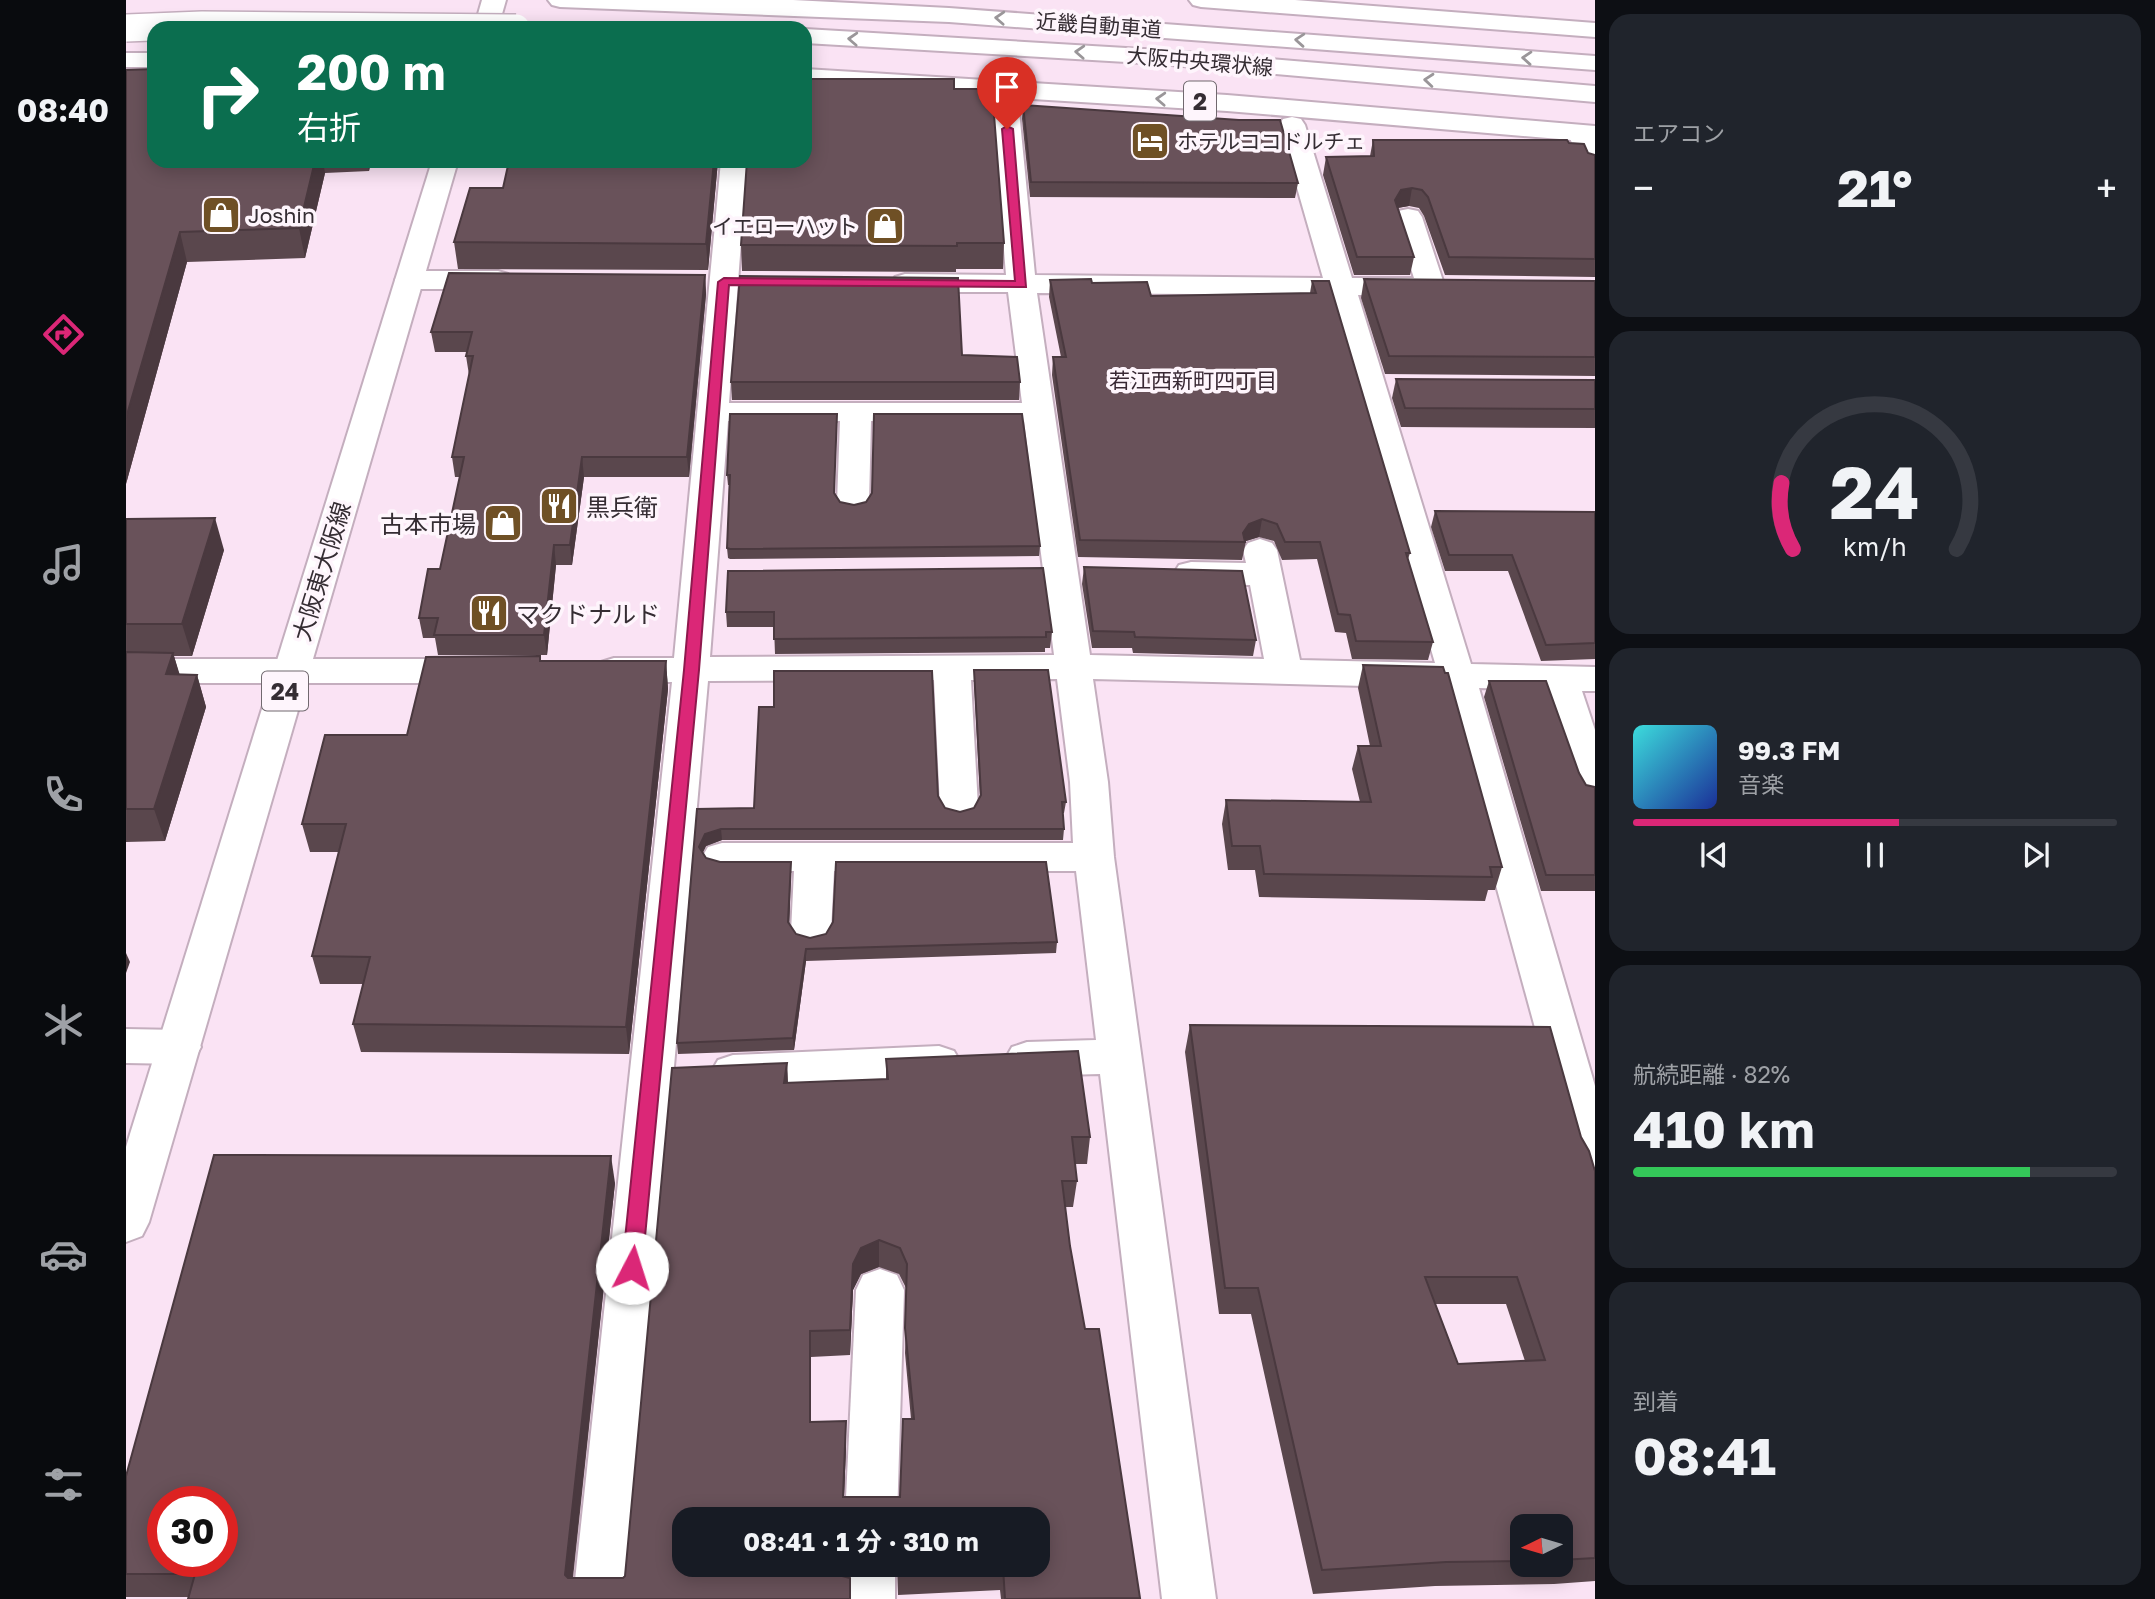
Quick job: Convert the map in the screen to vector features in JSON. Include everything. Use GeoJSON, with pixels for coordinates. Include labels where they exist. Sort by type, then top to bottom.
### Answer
{"type":"FeatureCollection","features":[{"type":"Feature","properties":{"kind":"main road"},"geometry":{"type":"LineString","coordinates":[[488,21],[494,0]]}},
{"type":"Feature","properties":{"kind":"main road","name":"近畿自動車道"},"geometry":{"type":"LineString","coordinates":[[560,0],[805,6],[1021,19],[1595,63]]}},
{"type":"Feature","properties":{"kind":"main road"},"geometry":{"type":"LineString","coordinates":[[1201,0],[1595,30]]}},
{"type":"Feature","properties":{"kind":"main road"},"geometry":{"type":"LineString","coordinates":[[126,28],[147,27]]}},
{"type":"Feature","properties":{"kind":"main road","name":"大阪中央環状線"},"geometry":{"type":"LineString","coordinates":[[812,36],[1160,57],[1595,94]]}},
{"type":"Feature","properties":{"kind":"main road"},"geometry":{"type":"LineString","coordinates":[[126,60],[147,60]]}},
{"type":"Feature","properties":{"kind":"main road","name":"2"},"geometry":{"type":"LineString","coordinates":[[812,77],[1590,127]]}},
{"type":"Feature","properties":{"kind":"main road"},"geometry":{"type":"LineString","coordinates":[[1004,90],[1021,284],[1089,782],[1094,857],[1189,1599]]}},
{"type":"Feature","properties":{"kind":"main road"},"geometry":{"type":"LineString","coordinates":[[1292,125],[1339,286],[1382,386],[1457,676],[1595,1163]]}},
{"type":"Feature","properties":{"kind":"main road"},"geometry":{"type":"LineString","coordinates":[[1590,127],[1595,164]]}},
{"type":"Feature","properties":{"kind":"main road","name":"大阪東大阪線"},"geometry":{"type":"LineString","coordinates":[[126,1222],[443,168]]}},
{"type":"Feature","properties":{"kind":"main road"},"geometry":{"type":"LineString","coordinates":[[600,1599],[691,670],[713,573],[712,412],[733,168]]}},
{"type":"Feature","properties":{"kind":"main road"},"geometry":{"type":"LineString","coordinates":[[873,283],[1444,287],[1408,216]]}},
{"type":"Feature","properties":{"kind":"main road"},"geometry":{"type":"LineString","coordinates":[[410,280],[520,281]]}},
{"type":"Feature","properties":{"kind":"main road"},"geometry":{"type":"LineString","coordinates":[[712,412],[1038,412]]}},
{"type":"Feature","properties":{"kind":"main road"},"geometry":{"type":"LineString","coordinates":[[853,503],[856,412]]}},
{"type":"Feature","properties":{"kind":"main road"},"geometry":{"type":"LineString","coordinates":[[1155,572],[1262,561],[1284,672]]}},
{"type":"Feature","properties":{"kind":"main road"},"geometry":{"type":"LineString","coordinates":[[580,670],[1072,667],[1578,679],[1595,788]]}},
{"type":"Feature","properties":{"kind":"main road"},"geometry":{"type":"LineString","coordinates":[[952,668],[959,807]]}},
{"type":"Feature","properties":{"kind":"main road"},"geometry":{"type":"LineString","coordinates":[[126,671],[510,671]]}},
{"type":"Feature","properties":{"kind":"main road"},"geometry":{"type":"LineString","coordinates":[[722,857],[1094,857]]}},
{"type":"Feature","properties":{"kind":"main road"},"geometry":{"type":"LineString","coordinates":[[811,932],[815,857]]}},
{"type":"Feature","properties":{"kind":"main road"},"geometry":{"type":"LineString","coordinates":[[126,1046],[178,1047]]}},
{"type":"Feature","properties":{"kind":"main road"},"geometry":{"type":"LineString","coordinates":[[651,1075],[1119,1056]]}},
{"type":"Feature","properties":{"kind":"main road"},"geometry":{"type":"LineString","coordinates":[[871,1507],[880,1290]]}},
{"type":"Feature","properties":{"kind":"main road"},"geometry":{"type":"LineString","coordinates":[[868,1599],[869,1577]]}},
{"type":"Feature","properties":{"kind":"building","name":"Joshin"},"geometry":{"type":"Polygon","coordinates":[[[147,69],[147,168],[313,168],[299,228],[180,232],[126,418],[126,70],[147,69]]]}},
{"type":"Feature","properties":{"kind":"building"},"geometry":{"type":"Polygon","coordinates":[[[812,79],[954,79],[954,89],[992,89],[1004,243],[957,243],[957,246],[741,245],[746,168],[812,168],[812,79]]]}},
{"type":"Feature","properties":{"kind":"building"},"geometry":{"type":"Polygon","coordinates":[[[1023,105],[1239,120],[1280,120],[1298,183],[1031,182],[1023,105]]]}},
{"type":"Feature","properties":{"kind":"building"},"geometry":{"type":"Polygon","coordinates":[[[1373,140],[1567,140],[1569,143],[1584,144],[1588,153],[1595,155],[1595,259],[1449,257],[1428,197],[1422,190],[1412,188],[1401,190],[1395,200],[1414,257],[1357,257],[1326,157],[1374,156],[1373,140]]]}},
{"type":"Feature","properties":{"kind":"building"},"geometry":{"type":"Polygon","coordinates":[[[507,168],[713,168],[706,244],[454,242],[470,188],[503,188],[507,168]]]}},
{"type":"Feature","properties":{"kind":"building"},"geometry":{"type":"Polygon","coordinates":[[[449,273],[705,275],[687,457],[582,457],[570,545],[554,545],[544,635],[434,635],[438,618],[419,618],[428,569],[440,569],[464,457],[452,457],[473,356],[466,356],[472,332],[431,332],[449,273]]]}},
{"type":"Feature","properties":{"kind":"building"},"geometry":{"type":"Polygon","coordinates":[[[740,276],[958,278],[962,355],[1017,357],[1020,382],[731,382],[740,276]]]}},
{"type":"Feature","properties":{"kind":"building"},"geometry":{"type":"Polygon","coordinates":[[[1091,279],[1092,283],[1147,282],[1151,296],[1316,293],[1312,281],[1329,281],[1410,553],[1406,553],[1433,642],[1356,641],[1350,615],[1338,614],[1320,542],[1285,542],[1277,524],[1262,519],[1249,524],[1243,533],[1245,542],[1080,540],[1053,357],[1066,357],[1050,280],[1091,279]]]}},
{"type":"Feature","properties":{"kind":"building"},"geometry":{"type":"Polygon","coordinates":[[[1364,279],[1595,281],[1595,357],[1389,356],[1364,279]]]}},
{"type":"Feature","properties":{"kind":"building"},"geometry":{"type":"Polygon","coordinates":[[[1396,379],[1595,380],[1595,409],[1405,408],[1396,379]]]}},
{"type":"Feature","properties":{"kind":"building"},"geometry":{"type":"Polygon","coordinates":[[[730,414],[837,414],[834,493],[840,502],[854,505],[866,502],[872,493],[874,414],[1022,414],[1040,546],[727,548],[730,414]]]}},
{"type":"Feature","properties":{"kind":"building"},"geometry":{"type":"Polygon","coordinates":[[[1435,511],[1595,512],[1595,643],[1546,645],[1512,555],[1449,555],[1435,511]]]}},
{"type":"Feature","properties":{"kind":"building"},"geometry":{"type":"Polygon","coordinates":[[[215,518],[182,624],[126,624],[126,519],[215,518]]]}},
{"type":"Feature","properties":{"kind":"building"},"geometry":{"type":"Polygon","coordinates":[[[1084,567],[1242,571],[1256,640],[1135,637],[1134,632],[1093,631],[1084,567]]]}},
{"type":"Feature","properties":{"kind":"building"},"geometry":{"type":"Polygon","coordinates":[[[1043,568],[1052,632],[1046,632],[1046,637],[774,639],[774,612],[726,612],[728,571],[1043,568]]]}},
{"type":"Feature","properties":{"kind":"building"},"geometry":{"type":"Polygon","coordinates":[[[126,652],[173,653],[166,674],[197,675],[154,809],[126,809],[126,652]]]}},
{"type":"Feature","properties":{"kind":"building"},"geometry":{"type":"Polygon","coordinates":[[[540,656],[540,661],[666,661],[626,1027],[353,1024],[370,957],[312,956],[346,824],[302,824],[325,735],[407,735],[426,657],[540,656]]]}},
{"type":"Feature","properties":{"kind":"building"},"geometry":{"type":"Polygon","coordinates":[[[1363,665],[1443,667],[1445,673],[1448,673],[1502,867],[1490,867],[1492,877],[1264,874],[1260,846],[1232,846],[1226,800],[1371,802],[1358,746],[1381,746],[1363,665]]]}},
{"type":"Feature","properties":{"kind":"building"},"geometry":{"type":"Polygon","coordinates":[[[974,670],[1048,670],[1066,802],[1062,802],[1064,829],[721,829],[705,834],[699,847],[706,858],[720,862],[791,862],[788,922],[796,934],[810,938],[826,934],[833,922],[836,862],[1046,862],[1057,942],[806,949],[793,1038],[677,1043],[697,809],[754,808],[759,707],[774,707],[774,671],[932,671],[938,796],[945,808],[960,812],[974,808],[981,795],[974,670]]]}},
{"type":"Feature","properties":{"kind":"building"},"geometry":{"type":"Polygon","coordinates":[[[1489,681],[1546,681],[1579,773],[1586,785],[1595,787],[1595,875],[1546,875],[1489,681]]]}},
{"type":"Feature","properties":{"kind":"building"},"geometry":{"type":"Polygon","coordinates":[[[1190,1025],[1550,1027],[1581,1137],[1595,1171],[1595,1558],[1573,1559],[1573,1514],[1510,1514],[1510,1561],[1446,1562],[1322,1570],[1258,1288],[1225,1288],[1190,1025]],[[1425,1277],[1458,1364],[1545,1360],[1517,1277],[1425,1277]]]}},
{"type":"Feature","properties":{"kind":"building"},"geometry":{"type":"Polygon","coordinates":[[[1078,1051],[1090,1137],[1072,1137],[1077,1181],[1062,1181],[1085,1329],[1099,1329],[1140,1598],[1005,1599],[1004,1577],[1050,1577],[1050,1507],[672,1507],[672,1577],[846,1577],[850,1578],[850,1599],[188,1599],[194,1577],[238,1577],[238,1486],[147,1486],[147,1574],[126,1574],[126,1476],[214,1155],[611,1156],[565,1575],[568,1578],[623,1578],[672,1068],[787,1063],[784,1083],[888,1079],[886,1059],[1078,1051]],[[879,1240],[861,1248],[853,1264],[850,1330],[810,1331],[810,1422],[846,1421],[843,1497],[900,1497],[903,1419],[914,1419],[905,1328],[907,1264],[900,1248],[879,1240]]]}},
{"type":"Feature","properties":{"kind":"place","name":"ホテルココドルチェ"},"geometry":{"type":"Point","coordinates":[1150,141]}},
{"type":"Feature","properties":{"kind":"place","name":"Joshin"},"geometry":{"type":"Point","coordinates":[221,215]}},
{"type":"Feature","properties":{"kind":"place","name":"イエローハット"},"geometry":{"type":"Point","coordinates":[885,226]}},
{"type":"Feature","properties":{"kind":"place","name":"黒兵衛"},"geometry":{"type":"Point","coordinates":[559,506]}},
{"type":"Feature","properties":{"kind":"place","name":"古本市場"},"geometry":{"type":"Point","coordinates":[503,523]}},
{"type":"Feature","properties":{"kind":"place","name":"マクドナルド"},"geometry":{"type":"Point","coordinates":[489,613]}},
{"type":"Feature","properties":{"kind":"district","name":"若江西新町四丁目"},"geometry":{"type":"Point","coordinates":[1193,380]}},
{"type":"Feature","properties":{"kind":"route"},"geometry":{"type":"LineString","coordinates":[[632,1268],[691,670],[724,282],[1021,284],[1007,129]]}}]}
